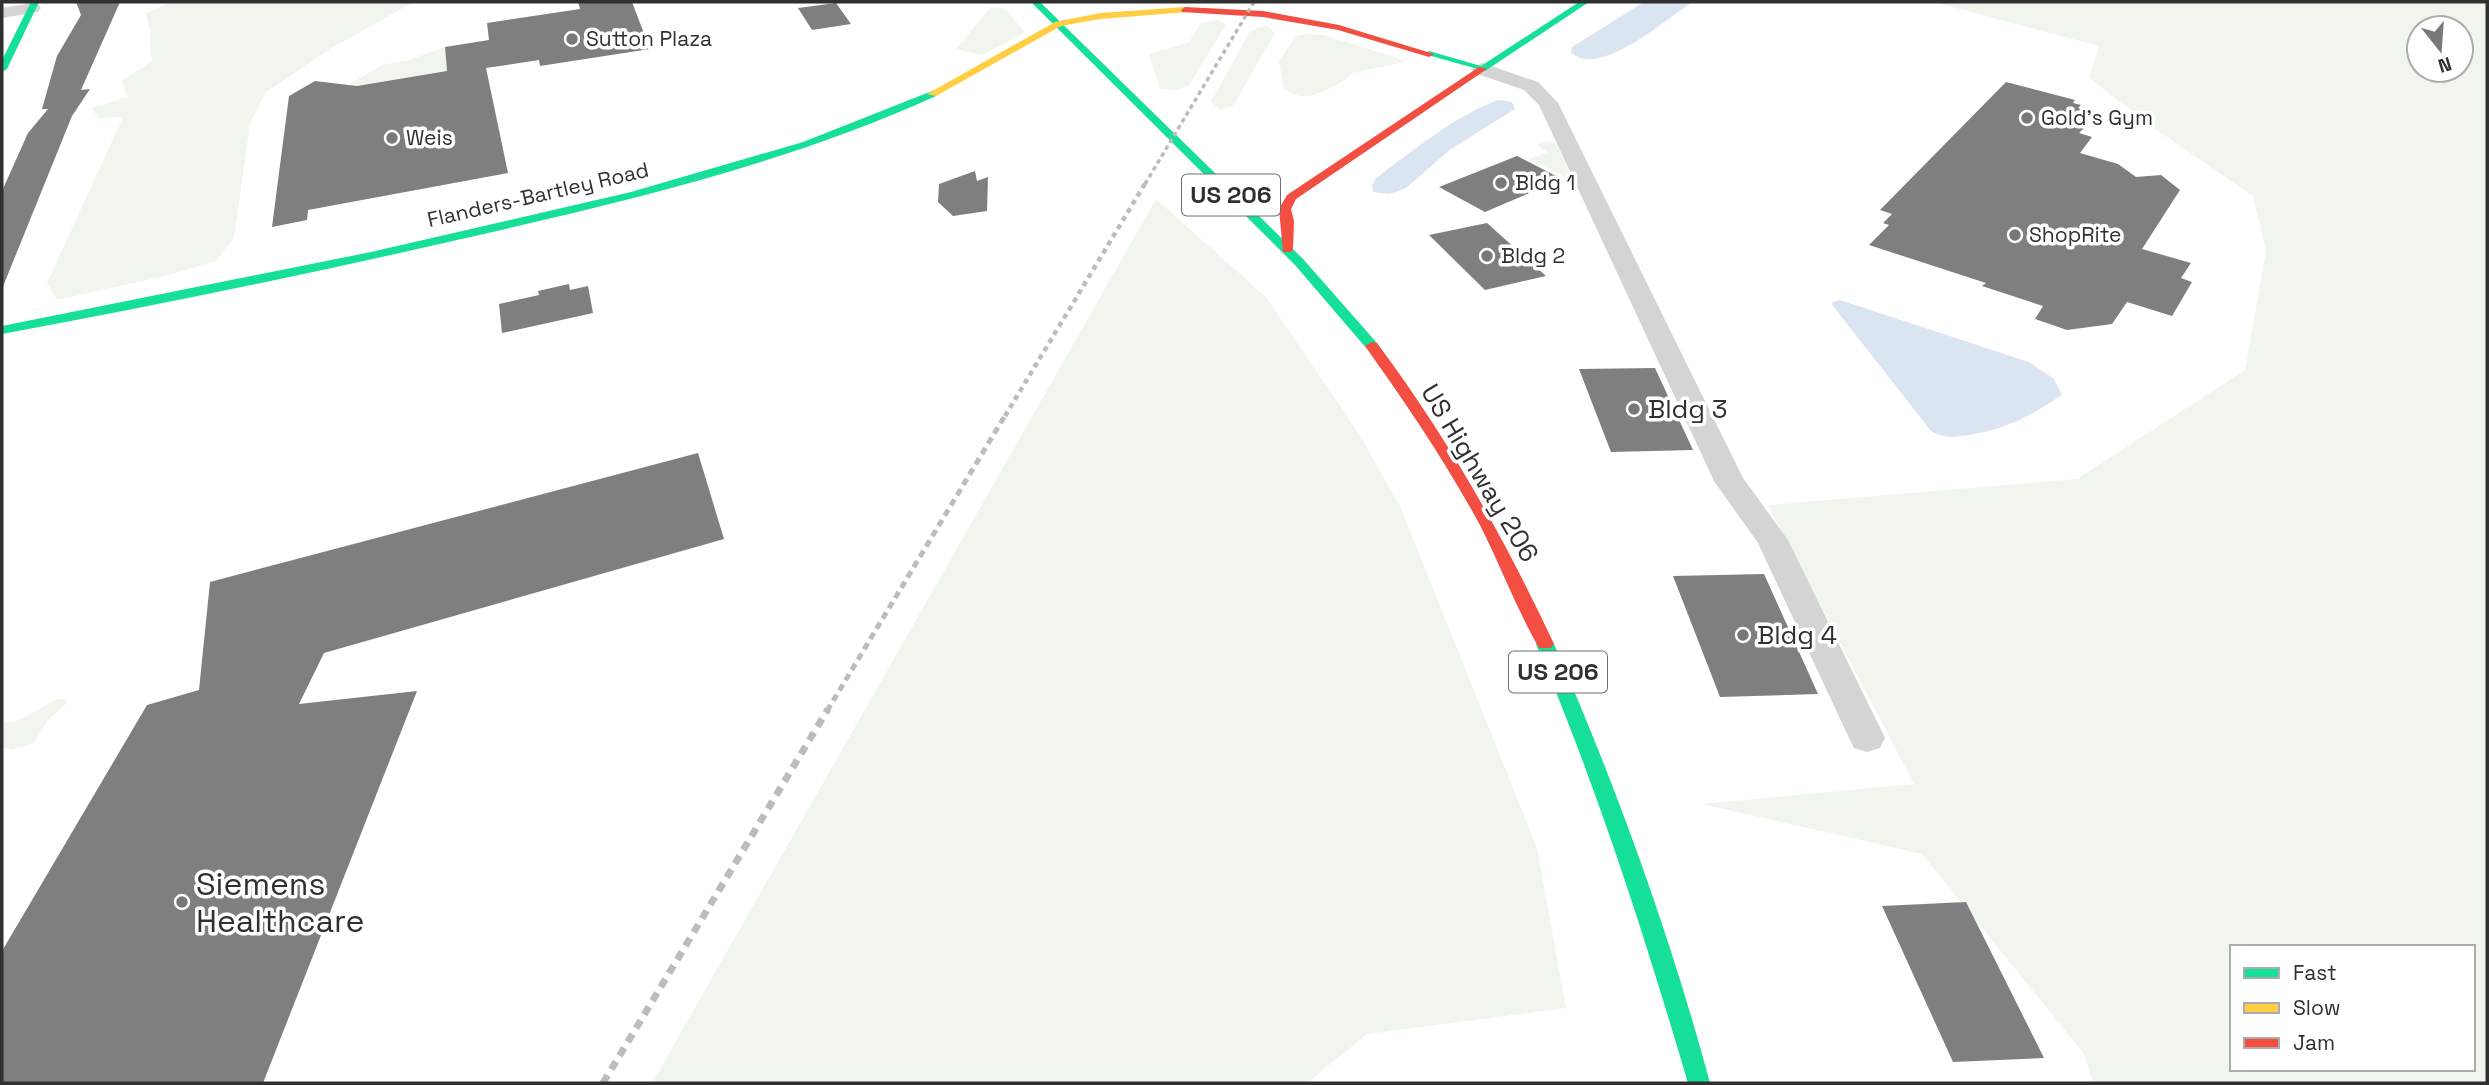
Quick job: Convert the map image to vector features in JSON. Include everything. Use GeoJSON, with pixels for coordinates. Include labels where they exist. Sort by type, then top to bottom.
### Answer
{"type":"FeatureCollection","features":[{"type":"Feature","properties":{"kind":"main road","name":"US Highway 206"},"geometry":{"type":"LineString","coordinates":[[1035,2],[1287,249],[1334,301],[1383,361],[1460,478],[1520,588],[1570,697],[1620,827],[1660,948],[1699,1083]]}},
{"type":"Feature","properties":{"kind":"main road"},"geometry":{"type":"LineString","coordinates":[[1287,249],[1288,221],[1285,209],[1291,197],[1585,2]]}},
{"type":"Feature","properties":{"kind":"main road"},"geometry":{"type":"LineString","coordinates":[[2,69],[34,5]]}},
{"type":"Feature","properties":{"kind":"main road"},"geometry":{"type":"LineString","coordinates":[[1058,24],[1154,10],[1238,11],[1339,28],[1482,69]]}},
{"type":"Feature","properties":{"kind":"main road","name":"Flanders-Bartley Road"},"geometry":{"type":"LineString","coordinates":[[2,330],[490,230],[725,171],[803,146],[908,106],[1058,24]]}},
{"type":"Feature","properties":{"kind":"street"},"geometry":{"type":"LineString","coordinates":[[2,13],[34,5]]}},
{"type":"Feature","properties":{"kind":"street"},"geometry":{"type":"LineString","coordinates":[[1482,69],[1531,86],[1548,103],[1729,481],[1772,540],[1867,738]]}},
{"type":"Feature","properties":{"kind":"shaded area"},"geometry":{"type":"Polygon","coordinates":[[[170,2],[412,3],[330,49],[265,93],[250,124],[234,238],[216,261],[165,276],[57,300],[47,283],[123,117],[98,118],[92,108],[127,97],[122,80],[151,62],[150,31],[146,14],[170,2]]]}},
{"type":"Feature","properties":{"kind":"shaded area"},"geometry":{"type":"Polygon","coordinates":[[[1644,2],[1692,2],[1633,44],[1615,53],[1583,59],[1571,52],[1572,47],[1644,2]]]}},
{"type":"Feature","properties":{"kind":"shaded area"},"geometry":{"type":"Polygon","coordinates":[[[1933,2],[2487,2],[2487,1083],[2093,1083],[2084,1054],[1922,854],[1702,804],[1914,784],[1768,505],[2077,479],[2245,370],[2266,251],[2253,196],[2151,126],[2089,78],[2099,46],[1933,2]]]}},
{"type":"Feature","properties":{"kind":"shaded area"},"geometry":{"type":"Polygon","coordinates":[[[991,7],[1004,8],[1025,32],[983,55],[956,49],[991,7]]]}},
{"type":"Feature","properties":{"kind":"shaded area"},"geometry":{"type":"Polygon","coordinates":[[[1218,20],[1226,25],[1189,85],[1177,90],[1160,89],[1149,54],[1189,42],[1201,23],[1218,20]]]}},
{"type":"Feature","properties":{"kind":"shaded area"},"geometry":{"type":"Polygon","coordinates":[[[1267,25],[1275,33],[1233,106],[1220,110],[1211,102],[1250,31],[1267,25]]]}},
{"type":"Feature","properties":{"kind":"shaded area"},"geometry":{"type":"Polygon","coordinates":[[[1323,35],[1405,62],[1352,73],[1328,89],[1313,95],[1298,96],[1284,90],[1279,61],[1296,36],[1323,35]]]}},
{"type":"Feature","properties":{"kind":"shaded area"},"geometry":{"type":"Polygon","coordinates":[[[456,43],[445,47],[447,71],[357,86],[348,85],[382,65],[409,60],[456,43]]]}},
{"type":"Feature","properties":{"kind":"shaded area"},"geometry":{"type":"Polygon","coordinates":[[[1498,100],[1512,102],[1515,109],[1451,149],[1406,188],[1390,194],[1373,192],[1372,185],[1376,178],[1419,145],[1465,115],[1498,100]]]}},
{"type":"Feature","properties":{"kind":"shaded area"},"geometry":{"type":"Polygon","coordinates":[[[1547,141],[1556,143],[1571,177],[1565,177],[1529,159],[1548,152],[1536,145],[1547,141]]]}},
{"type":"Feature","properties":{"kind":"shaded area"},"geometry":{"type":"Polygon","coordinates":[[[1156,199],[1266,297],[1359,434],[1400,506],[1537,848],[1566,1008],[1367,1034],[1307,1083],[652,1083],[1156,199]]]}},
{"type":"Feature","properties":{"kind":"shaded area"},"geometry":{"type":"Polygon","coordinates":[[[1840,300],[2029,362],[2054,379],[2062,395],[2006,426],[1954,437],[1936,434],[1833,306],[1832,302],[1840,300]]]}},
{"type":"Feature","properties":{"kind":"shaded area"},"geometry":{"type":"Polygon","coordinates":[[[58,699],[65,699],[67,703],[48,720],[34,743],[12,750],[2,746],[2,722],[16,721],[58,699]]]}},
{"type":"Feature","properties":{"kind":"building"},"geometry":{"type":"Polygon","coordinates":[[[76,2],[120,2],[81,90],[90,89],[72,116],[2,289],[2,191],[28,133],[48,109],[42,109],[57,56],[81,15],[76,2]]]}},
{"type":"Feature","properties":{"kind":"building","name":"Weis"},"geometry":{"type":"Polygon","coordinates":[[[578,2],[632,2],[650,49],[540,66],[539,60],[486,68],[508,173],[308,210],[307,220],[272,227],[289,96],[315,81],[357,86],[447,71],[445,47],[489,40],[487,23],[580,9],[578,2]]]}},
{"type":"Feature","properties":{"kind":"building"},"geometry":{"type":"Polygon","coordinates":[[[836,3],[851,24],[812,30],[798,8],[836,3]]]}},
{"type":"Feature","properties":{"kind":"building","name":"ShopRite"},"geometry":{"type":"Polygon","coordinates":[[[2006,82],[2075,100],[2073,103],[2081,105],[2078,108],[2090,111],[2078,125],[2085,127],[2079,133],[2092,137],[2080,153],[2118,164],[2136,177],[2161,175],[2180,190],[2142,249],[2191,263],[2181,278],[2192,282],[2172,316],[2127,302],[2112,324],[2067,330],[2035,319],[2043,306],[1982,286],[1986,283],[1869,245],[1889,225],[1883,223],[1892,214],[1880,210],[2006,82]]]}},
{"type":"Feature","properties":{"kind":"building","name":"Bldg 1"},"geometry":{"type":"Polygon","coordinates":[[[1517,156],[1562,179],[1485,212],[1439,187],[1517,156]]]}},
{"type":"Feature","properties":{"kind":"building"},"geometry":{"type":"Polygon","coordinates":[[[975,171],[977,181],[988,177],[987,211],[953,216],[938,202],[939,184],[975,171]]]}},
{"type":"Feature","properties":{"kind":"building","name":"Bldg 2"},"geometry":{"type":"Polygon","coordinates":[[[1487,223],[1546,276],[1485,290],[1429,235],[1487,223]]]}},
{"type":"Feature","properties":{"kind":"building"},"geometry":{"type":"Polygon","coordinates":[[[569,284],[570,290],[588,286],[593,313],[502,333],[499,304],[539,295],[538,291],[569,284]]]}},
{"type":"Feature","properties":{"kind":"building","name":"Bldg 3"},"geometry":{"type":"Polygon","coordinates":[[[1655,368],[1693,450],[1611,452],[1579,369],[1655,368]]]}},
{"type":"Feature","properties":{"kind":"building","name":"Siemens Healthcare"},"geometry":{"type":"Polygon","coordinates":[[[698,453],[724,539],[324,653],[299,704],[417,691],[263,1083],[2,1083],[2,951],[147,705],[199,690],[210,582],[698,453]]]}},
{"type":"Feature","properties":{"kind":"building","name":"Bldg 4"},"geometry":{"type":"Polygon","coordinates":[[[1764,574],[1818,694],[1720,697],[1673,576],[1764,574]]]}},
{"type":"Feature","properties":{"kind":"building"},"geometry":{"type":"Polygon","coordinates":[[[1966,902],[2044,1058],[1953,1062],[1882,906],[1966,902]]]}},
{"type":"Feature","properties":{"kind":"railway"},"geometry":{"type":"LineString","coordinates":[[1145,184],[1254,2]]}},
{"type":"Feature","properties":{"kind":"railway"},"geometry":{"type":"LineString","coordinates":[[1005,416],[1146,182]]}},
{"type":"Feature","properties":{"kind":"railway"},"geometry":{"type":"LineString","coordinates":[[827,711],[1006,414]]}},
{"type":"Feature","properties":{"kind":"railway"},"geometry":{"type":"LineString","coordinates":[[603,1083],[828,709]]}},
{"type":"Feature","properties":{"kind":"traffic: fast"},"geometry":{"type":"LineString","coordinates":[[2,69],[35,2]]}},
{"type":"Feature","properties":{"kind":"traffic: fast"},"geometry":{"type":"LineString","coordinates":[[1035,2],[1299,262],[1372,346]]}},
{"type":"Feature","properties":{"kind":"traffic: fast"},"geometry":{"type":"LineString","coordinates":[[1429,54],[1482,69],[1585,2]]}},
{"type":"Feature","properties":{"kind":"traffic: fast"},"geometry":{"type":"LineString","coordinates":[[2,330],[371,256],[634,194],[807,144],[891,113],[932,94]]}},
{"type":"Feature","properties":{"kind":"traffic: fast"},"geometry":{"type":"LineString","coordinates":[[1545,644],[1590,752],[1630,861],[1699,1083]]}},
{"type":"Feature","properties":{"kind":"traffic: slow"},"geometry":{"type":"LineString","coordinates":[[932,94],[1058,24],[1100,16],[1185,10]]}},
{"type":"Feature","properties":{"kind":"traffic: jam"},"geometry":{"type":"LineString","coordinates":[[1185,10],[1263,14],[1339,28],[1429,54]]}},
{"type":"Feature","properties":{"kind":"traffic: jam"},"geometry":{"type":"LineString","coordinates":[[1287,249],[1288,221],[1285,209],[1291,197],[1482,69]]}},
{"type":"Feature","properties":{"kind":"traffic: jam"},"geometry":{"type":"LineString","coordinates":[[1372,346],[1398,380],[1468,490],[1545,644]]}},
{"type":"Feature","properties":{"kind":"place","name":"Sutton Plaza"},"geometry":{"type":"Point","coordinates":[572,39]}},
{"type":"Feature","properties":{"kind":"place","name":"Gold's Gym"},"geometry":{"type":"Point","coordinates":[2027,118]}},
{"type":"Feature","properties":{"kind":"place","name":"Weis"},"geometry":{"type":"Point","coordinates":[392,138]}},
{"type":"Feature","properties":{"kind":"place","name":"Bldg 1"},"geometry":{"type":"Point","coordinates":[1501,183]}},
{"type":"Feature","properties":{"kind":"place","name":"ShopRite"},"geometry":{"type":"Point","coordinates":[2015,235]}},
{"type":"Feature","properties":{"kind":"place","name":"Bldg 2"},"geometry":{"type":"Point","coordinates":[1487,256]}},
{"type":"Feature","properties":{"kind":"place","name":"Bldg 3"},"geometry":{"type":"Point","coordinates":[1634,409]}},
{"type":"Feature","properties":{"kind":"place","name":"Bldg 4"},"geometry":{"type":"Point","coordinates":[1743,635]}},
{"type":"Feature","properties":{"kind":"place","name":"Siemens Healthcare"},"geometry":{"type":"Point","coordinates":[182,902]}}]}
